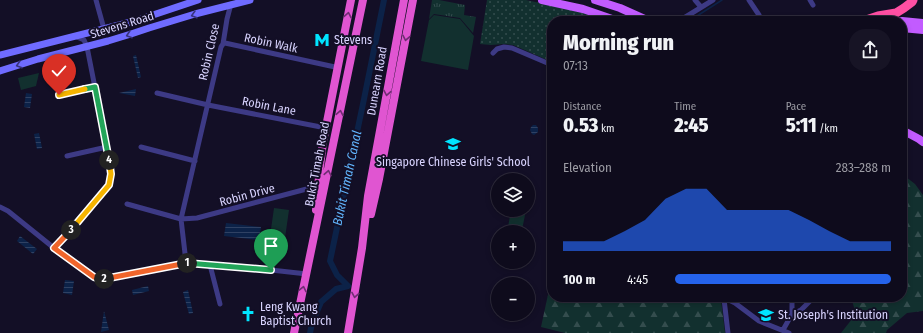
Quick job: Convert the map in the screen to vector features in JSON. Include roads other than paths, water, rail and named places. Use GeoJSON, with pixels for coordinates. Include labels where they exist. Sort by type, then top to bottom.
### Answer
{"type":"FeatureCollection","features":[{"type":"Feature","properties":{"kind":"highway"},"geometry":{"type":"LineString","coordinates":[[318,222],[316,212],[320,166],[351,0]]}},
{"type":"Feature","properties":{"kind":"highway","name":"Bukit Timah Road"},"geometry":{"type":"LineString","coordinates":[[294,333],[363,0]]}},
{"type":"Feature","properties":{"kind":"highway","name":"Dunearn Road"},"geometry":{"type":"LineString","coordinates":[[348,333],[362,248],[368,196],[404,0]]}},
{"type":"Feature","properties":{"kind":"highway"},"geometry":{"type":"LineString","coordinates":[[362,248],[379,179],[413,0]]}},
{"type":"Feature","properties":{"kind":"highway"},"geometry":{"type":"LineString","coordinates":[[878,16],[896,13],[913,0]]}},
{"type":"Feature","properties":{"kind":"main road","name":"Stevens Road"},"geometry":{"type":"LineString","coordinates":[[0,56],[135,21],[195,0]]}},
{"type":"Feature","properties":{"kind":"main road","name":"Stevens Road"},"geometry":{"type":"LineString","coordinates":[[0,71],[38,59],[108,41],[231,4],[250,0]]}},
{"type":"Feature","properties":{"kind":"main road"},"geometry":{"type":"LineString","coordinates":[[542,0],[583,9],[603,16]]}},
{"type":"Feature","properties":{"kind":"main road"},"geometry":{"type":"LineString","coordinates":[[595,0],[620,8],[638,16]]}},
{"type":"Feature","properties":{"kind":"main road"},"geometry":{"type":"LineString","coordinates":[[907,22],[921,26]]}},
{"type":"Feature","properties":{"kind":"main road"},"geometry":{"type":"LineString","coordinates":[[907,27],[921,26]]}},
{"type":"Feature","properties":{"kind":"main road"},"geometry":{"type":"LineString","coordinates":[[93,32],[98,41],[108,41]]}},
{"type":"Feature","properties":{"kind":"main road"},"geometry":{"type":"LineString","coordinates":[[907,133],[923,142]]}},
{"type":"Feature","properties":{"kind":"street"},"geometry":{"type":"LineString","coordinates":[[96,0],[104,29]]}},
{"type":"Feature","properties":{"kind":"street"},"geometry":{"type":"LineString","coordinates":[[695,0],[701,7]]}},
{"type":"Feature","properties":{"kind":"street"},"geometry":{"type":"LineString","coordinates":[[687,16],[713,0]]}},
{"type":"Feature","properties":{"kind":"street"},"geometry":{"type":"LineString","coordinates":[[750,0],[759,15]]}},
{"type":"Feature","properties":{"kind":"street","name":"Robin Close"},"geometry":{"type":"LineString","coordinates":[[186,262],[181,219],[221,46],[223,44],[231,4]]}},
{"type":"Feature","properties":{"kind":"street"},"geometry":{"type":"LineString","coordinates":[[54,248],[109,185],[111,174],[86,42],[77,36]]}},
{"type":"Feature","properties":{"kind":"street","name":"Robin Walk"},"geometry":{"type":"LineString","coordinates":[[223,44],[225,43],[338,68]]}},
{"type":"Feature","properties":{"kind":"street"},"geometry":{"type":"LineString","coordinates":[[493,53],[497,49],[504,47],[512,48],[547,63]]}},
{"type":"Feature","properties":{"kind":"street"},"geometry":{"type":"LineString","coordinates":[[59,95],[95,87]]}},
{"type":"Feature","properties":{"kind":"street"},"geometry":{"type":"LineString","coordinates":[[157,94],[208,105]]}},
{"type":"Feature","properties":{"kind":"street","name":"Robin Lane"},"geometry":{"type":"LineString","coordinates":[[208,105],[326,128]]}},
{"type":"Feature","properties":{"kind":"street"},"geometry":{"type":"LineString","coordinates":[[66,156],[107,147]]}},
{"type":"Feature","properties":{"kind":"street"},"geometry":{"type":"LineString","coordinates":[[142,148],[195,161]]}},
{"type":"Feature","properties":{"kind":"street","name":"Robin Drive"},"geometry":{"type":"LineString","coordinates":[[181,219],[203,217],[318,186]]}},
{"type":"Feature","properties":{"kind":"street"},"geometry":{"type":"LineString","coordinates":[[127,204],[181,219]]}},
{"type":"Feature","properties":{"kind":"street"},"geometry":{"type":"LineString","coordinates":[[0,206],[54,248],[99,279],[186,262],[307,274]]}},
{"type":"Feature","properties":{"kind":"street"},"geometry":{"type":"LineString","coordinates":[[210,265],[220,304]]}},
{"type":"Feature","properties":{"kind":"street"},"geometry":{"type":"LineString","coordinates":[[724,302],[728,333]]}},
{"type":"Feature","properties":{"kind":"street"},"geometry":{"type":"LineString","coordinates":[[733,302],[759,321],[789,333]]}},
{"type":"Feature","properties":{"kind":"street"},"geometry":{"type":"LineString","coordinates":[[783,330],[792,314],[792,302]]}},
{"type":"Feature","properties":{"kind":"street"},"geometry":{"type":"LineString","coordinates":[[792,314],[801,310],[809,302]]}},
{"type":"Feature","properties":{"kind":"water"},"geometry":{"type":"Polygon","coordinates":[[[136,55],[141,77],[138,78],[133,56],[136,55]]]}},
{"type":"Feature","properties":{"kind":"water"},"geometry":{"type":"Polygon","coordinates":[[[136,89],[135,96],[119,93],[136,89]]]}},
{"type":"Feature","properties":{"kind":"water"},"geometry":{"type":"Polygon","coordinates":[[[26,93],[32,94],[30,108],[24,107],[26,93]]]}},
{"type":"Feature","properties":{"kind":"water"},"geometry":{"type":"Polygon","coordinates":[[[533,125],[536,125],[538,128],[538,132],[534,135],[530,130],[533,125]]]}},
{"type":"Feature","properties":{"kind":"water"},"geometry":{"type":"Polygon","coordinates":[[[39,133],[42,148],[37,149],[34,134],[39,133]]]}},
{"type":"Feature","properties":{"kind":"water"},"geometry":{"type":"Polygon","coordinates":[[[226,223],[261,227],[259,240],[224,236],[226,223]]]}},
{"type":"Feature","properties":{"kind":"water"},"geometry":{"type":"Polygon","coordinates":[[[20,236],[37,249],[33,254],[17,241],[20,236]]]}},
{"type":"Feature","properties":{"kind":"water"},"geometry":{"type":"Polygon","coordinates":[[[65,280],[74,281],[72,295],[63,293],[65,280]]]}},
{"type":"Feature","properties":{"kind":"water"},"geometry":{"type":"Polygon","coordinates":[[[148,286],[149,291],[133,295],[132,290],[148,286]]]}},
{"type":"Feature","properties":{"kind":"water"},"geometry":{"type":"Polygon","coordinates":[[[188,290],[193,313],[189,314],[183,292],[188,290]]]}},
{"type":"Feature","properties":{"kind":"water"},"geometry":{"type":"Polygon","coordinates":[[[104,311],[109,330],[101,332],[104,311]]]}},
{"type":"Feature","properties":{"kind":"waterway","name":"Bukit Timah Canal"},"geometry":{"type":"LineString","coordinates":[[348,286],[337,275],[330,261],[384,0]]}},
{"type":"Feature","properties":{"kind":"waterway"},"geometry":{"type":"LineString","coordinates":[[697,16],[722,0]]}},
{"type":"Feature","properties":{"kind":"waterway","name":"Bukit Timah Canal"},"geometry":{"type":"LineString","coordinates":[[310,333],[312,323],[321,302],[336,289],[348,286]]}},
{"type":"Feature","properties":{"kind":"place","name":"Stevens"},"geometry":{"type":"Point","coordinates":[322,40]}},
{"type":"Feature","properties":{"kind":"place","name":"Singapore Chinese Girls' School"},"geometry":{"type":"Point","coordinates":[453,144]}},
{"type":"Feature","properties":{"kind":"place","name":"Leng Kwang Baptist Church"},"geometry":{"type":"Point","coordinates":[248,314]}},
{"type":"Feature","properties":{"kind":"place","name":"St. Joseph's Institution"},"geometry":{"type":"Point","coordinates":[766,315]}}]}
